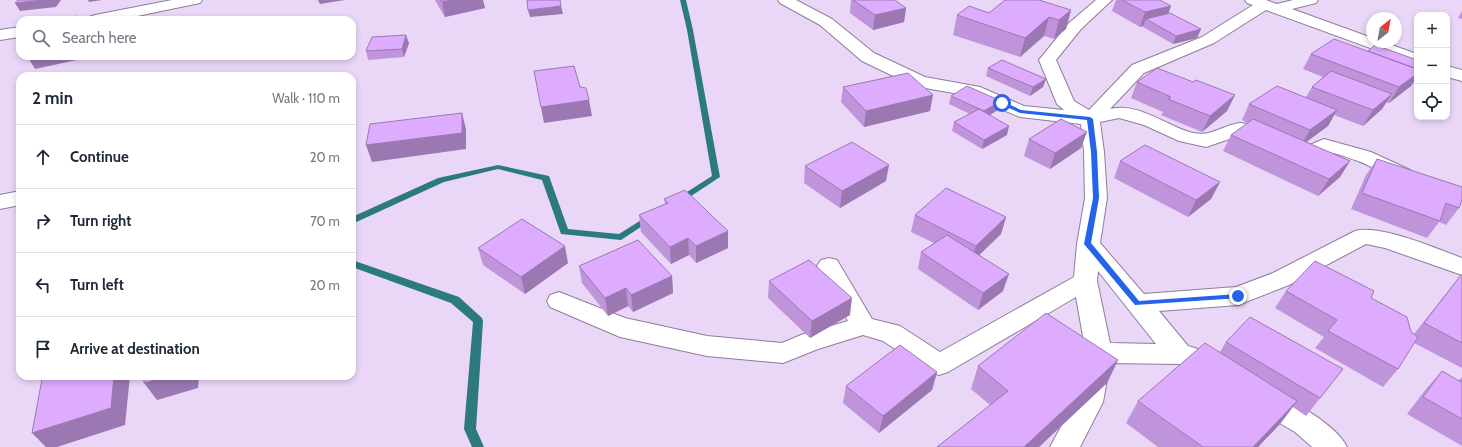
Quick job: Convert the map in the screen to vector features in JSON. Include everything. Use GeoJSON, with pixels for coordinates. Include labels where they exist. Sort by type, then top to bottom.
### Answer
{"type":"FeatureCollection","features":[{"type":"Feature","properties":{"kind":"street"},"geometry":{"type":"LineString","coordinates":[[115,16],[195,0]]}},
{"type":"Feature","properties":{"kind":"street"},"geometry":{"type":"LineString","coordinates":[[785,0],[826,22],[868,57],[920,82],[974,92],[1020,111],[1090,119],[1120,112],[1151,121],[1186,137],[1206,141],[1241,128],[1306,154],[1324,145],[1364,156],[1420,182]]}},
{"type":"Feature","properties":{"kind":"street"},"geometry":{"type":"LineString","coordinates":[[1090,119],[1066,104],[1047,60],[1076,26],[1105,0]]}},
{"type":"Feature","properties":{"kind":"street"},"geometry":{"type":"LineString","coordinates":[[1090,119],[1138,70],[1208,40],[1264,5],[1311,0]]}},
{"type":"Feature","properties":{"kind":"street"},"geometry":{"type":"LineString","coordinates":[[1264,5],[1414,59]]}},
{"type":"Feature","properties":{"kind":"street"},"geometry":{"type":"LineString","coordinates":[[0,35],[16,33]]}},
{"type":"Feature","properties":{"kind":"street"},"geometry":{"type":"LineString","coordinates":[[1450,71],[1462,76]]}},
{"type":"Feature","properties":{"kind":"street"},"geometry":{"type":"LineString","coordinates":[[1065,447],[1089,402],[1099,353],[1085,281],[1088,244],[1096,198],[1094,152],[1090,119]]}},
{"type":"Feature","properties":{"kind":"street"},"geometry":{"type":"LineString","coordinates":[[0,202],[16,199]]}},
{"type":"Feature","properties":{"kind":"street"},"geometry":{"type":"LineString","coordinates":[[1137,304],[1238,296],[1282,279],[1363,236],[1389,241],[1462,267]]}},
{"type":"Feature","properties":{"kind":"street"},"geometry":{"type":"LineString","coordinates":[[1088,244],[1180,354]]}},
{"type":"Feature","properties":{"kind":"street"},"geometry":{"type":"LineString","coordinates":[[829,266],[863,326]]}},
{"type":"Feature","properties":{"kind":"street"},"geometry":{"type":"LineString","coordinates":[[559,301],[620,327],[634,331],[707,346],[783,353],[810,342],[863,326],[891,333],[939,365],[1085,281]]}},
{"type":"Feature","properties":{"kind":"street"},"geometry":{"type":"LineString","coordinates":[[1099,353],[1180,354],[1196,358],[1305,424],[1332,447]]}},
{"type":"Feature","properties":{"kind":"building"},"geometry":{"type":"Polygon","coordinates":[[[18,0],[45,0],[15,3],[18,0]]]}},
{"type":"Feature","properties":{"kind":"building"},"geometry":{"type":"Polygon","coordinates":[[[440,0],[452,0],[442,2],[440,0]]]}},
{"type":"Feature","properties":{"kind":"building"},"geometry":{"type":"Polygon","coordinates":[[[527,0],[560,0],[561,6],[528,10],[527,0]]]}},
{"type":"Feature","properties":{"kind":"building"},"geometry":{"type":"Polygon","coordinates":[[[853,0],[895,0],[906,8],[875,15],[853,0]]]}},
{"type":"Feature","properties":{"kind":"building"},"geometry":{"type":"Polygon","coordinates":[[[1005,0],[1039,0],[1071,10],[1059,20],[1049,17],[1025,38],[957,15],[969,6],[989,13],[1005,0]]]}},
{"type":"Feature","properties":{"kind":"building"},"geometry":{"type":"Polygon","coordinates":[[[1122,0],[1160,0],[1171,6],[1145,12],[1122,0]]]}},
{"type":"Feature","properties":{"kind":"building"},"geometry":{"type":"Polygon","coordinates":[[[1170,13],[1201,29],[1176,36],[1146,19],[1170,13]]]}},
{"type":"Feature","properties":{"kind":"building"},"geometry":{"type":"Polygon","coordinates":[[[406,35],[402,49],[366,51],[372,37],[406,35]]]}},
{"type":"Feature","properties":{"kind":"building"},"geometry":{"type":"Polygon","coordinates":[[[1334,39],[1414,68],[1414,76],[1399,87],[1311,54],[1334,39]]]}},
{"type":"Feature","properties":{"kind":"building"},"geometry":{"type":"Polygon","coordinates":[[[1372,48],[1383,48],[1414,59],[1414,68],[1368,51],[1372,48]]]}},
{"type":"Feature","properties":{"kind":"building"},"geometry":{"type":"Polygon","coordinates":[[[1002,60],[1046,79],[1033,87],[988,68],[1002,60]]]}},
{"type":"Feature","properties":{"kind":"building"},"geometry":{"type":"Polygon","coordinates":[[[574,66],[580,87],[586,88],[589,100],[541,107],[534,71],[574,66]]]}},
{"type":"Feature","properties":{"kind":"building"},"geometry":{"type":"Polygon","coordinates":[[[1157,68],[1193,82],[1196,80],[1235,95],[1210,116],[1168,99],[1171,97],[1137,82],[1157,68]]]}},
{"type":"Feature","properties":{"kind":"building"},"geometry":{"type":"Polygon","coordinates":[[[1331,71],[1392,94],[1373,110],[1312,87],[1331,71]]]}},
{"type":"Feature","properties":{"kind":"building"},"geometry":{"type":"Polygon","coordinates":[[[908,73],[933,95],[866,111],[843,87],[908,73]]]}},
{"type":"Feature","properties":{"kind":"building"},"geometry":{"type":"Polygon","coordinates":[[[967,86],[1001,101],[984,111],[951,96],[967,86]]]}},
{"type":"Feature","properties":{"kind":"building"},"geometry":{"type":"Polygon","coordinates":[[[1277,86],[1337,110],[1310,130],[1249,104],[1277,86]]]}},
{"type":"Feature","properties":{"kind":"building"},"geometry":{"type":"Polygon","coordinates":[[[979,109],[1009,126],[984,140],[954,122],[979,109]]]}},
{"type":"Feature","properties":{"kind":"building"},"geometry":{"type":"Polygon","coordinates":[[[462,113],[462,133],[366,145],[370,124],[462,113]]]}},
{"type":"Feature","properties":{"kind":"building"},"geometry":{"type":"Polygon","coordinates":[[[1061,119],[1087,132],[1055,153],[1029,139],[1061,119]]]}},
{"type":"Feature","properties":{"kind":"building"},"geometry":{"type":"Polygon","coordinates":[[[1253,119],[1350,161],[1329,179],[1231,135],[1253,119]]]}},
{"type":"Feature","properties":{"kind":"building"},"geometry":{"type":"Polygon","coordinates":[[[852,142],[889,165],[842,191],[805,166],[852,142]]]}},
{"type":"Feature","properties":{"kind":"building"},"geometry":{"type":"Polygon","coordinates":[[[1145,145],[1220,182],[1196,200],[1120,161],[1145,145]]]}},
{"type":"Feature","properties":{"kind":"building"},"geometry":{"type":"Polygon","coordinates":[[[1377,159],[1462,187],[1462,199],[1459,208],[1446,203],[1440,221],[1362,193],[1377,159]]]}},
{"type":"Feature","properties":{"kind":"building"},"geometry":{"type":"Polygon","coordinates":[[[946,188],[1006,217],[976,246],[915,215],[946,188]]]}},
{"type":"Feature","properties":{"kind":"building"},"geometry":{"type":"Polygon","coordinates":[[[685,190],[728,231],[696,246],[688,238],[670,247],[639,215],[668,203],[664,199],[685,190]]]}},
{"type":"Feature","properties":{"kind":"building"},"geometry":{"type":"Polygon","coordinates":[[[522,219],[565,246],[521,277],[478,248],[522,219]]]}},
{"type":"Feature","properties":{"kind":"building"},"geometry":{"type":"Polygon","coordinates":[[[947,235],[1009,274],[983,293],[921,252],[947,235]]]}},
{"type":"Feature","properties":{"kind":"building"},"geometry":{"type":"Polygon","coordinates":[[[638,240],[672,276],[631,295],[626,288],[605,298],[579,266],[638,240]]]}},
{"type":"Feature","properties":{"kind":"building"},"geometry":{"type":"Polygon","coordinates":[[[809,260],[852,298],[812,321],[769,281],[809,260]]]}},
{"type":"Feature","properties":{"kind":"building"},"geometry":{"type":"Polygon","coordinates":[[[1315,261],[1374,291],[1371,298],[1407,317],[1411,332],[1418,337],[1398,369],[1328,331],[1337,320],[1286,291],[1315,261]]]}},
{"type":"Feature","properties":{"kind":"building"},"geometry":{"type":"Polygon","coordinates":[[[1462,275],[1462,343],[1424,323],[1462,275]]]}},
{"type":"Feature","properties":{"kind":"building"},"geometry":{"type":"Polygon","coordinates":[[[1046,313],[1118,360],[1024,447],[937,447],[1008,391],[978,366],[1046,313]]]}},
{"type":"Feature","properties":{"kind":"building"},"geometry":{"type":"Polygon","coordinates":[[[1250,317],[1343,369],[1320,398],[1226,342],[1250,317]]]}},
{"type":"Feature","properties":{"kind":"building"},"geometry":{"type":"Polygon","coordinates":[[[1205,343],[1297,401],[1253,447],[1203,447],[1138,401],[1205,343]]]}},
{"type":"Feature","properties":{"kind":"building"},"geometry":{"type":"Polygon","coordinates":[[[900,345],[937,372],[883,416],[846,386],[900,345]]]}},
{"type":"Feature","properties":{"kind":"building"},"geometry":{"type":"Polygon","coordinates":[[[1442,371],[1461,382],[1462,380],[1462,419],[1423,397],[1442,371]]]}},
{"type":"Feature","properties":{"kind":"building"},"geometry":{"type":"Polygon","coordinates":[[[42,380],[114,380],[111,408],[32,433],[42,380]]]}},
{"type":"Feature","properties":{"kind":"building"},"geometry":{"type":"Polygon","coordinates":[[[144,380],[155,380],[144,383],[144,380]]]}},
{"type":"Feature","properties":{"kind":"waterway"},"geometry":{"type":"LineString","coordinates":[[679,201],[716,177],[690,30],[683,0]]}},
{"type":"Feature","properties":{"kind":"waterway"},"geometry":{"type":"LineString","coordinates":[[356,219],[441,180],[498,167],[546,178],[564,232],[621,237],[649,219]]}},
{"type":"Feature","properties":{"kind":"waterway"},"geometry":{"type":"LineString","coordinates":[[356,264],[455,300],[478,321],[470,429],[478,447]]}},
{"type":"Feature","properties":{"kind":"route"},"geometry":{"type":"LineString","coordinates":[[1002,103],[1020,111],[1090,119],[1094,152],[1096,198],[1088,244],[1137,304],[1238,296]]}}]}
